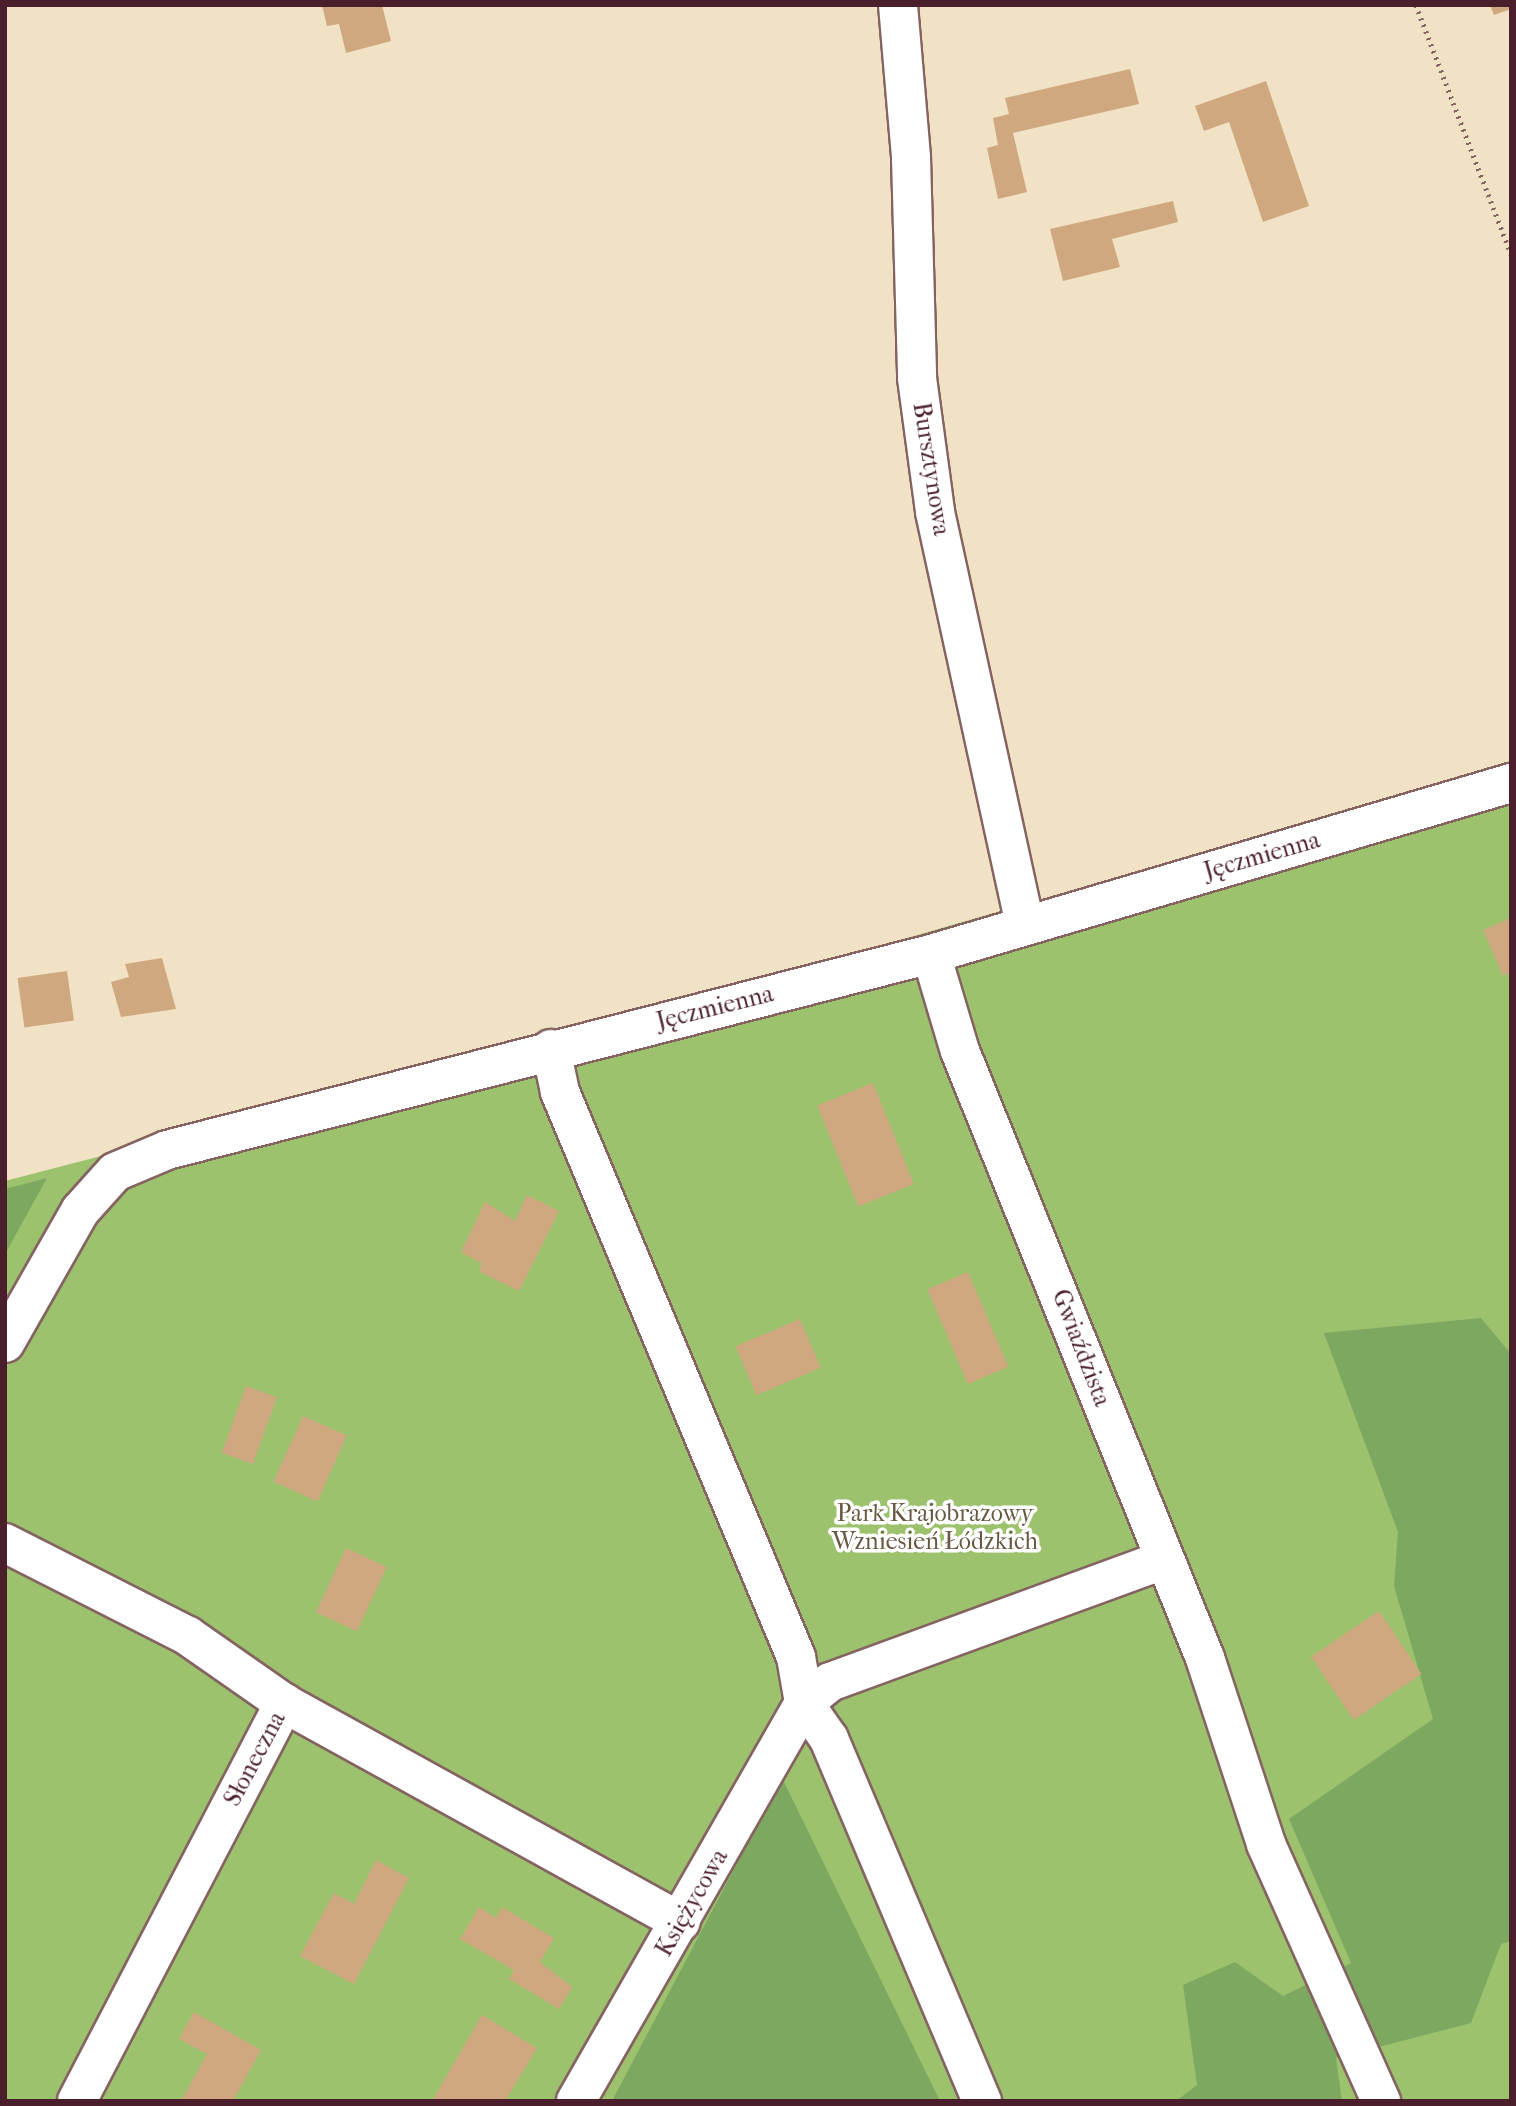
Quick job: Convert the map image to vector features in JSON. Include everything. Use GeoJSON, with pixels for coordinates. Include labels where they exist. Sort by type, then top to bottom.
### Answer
{"type":"FeatureCollection","features":[{"type":"Feature","properties":{"kind":"street","name":"Bursztynowa"},"geometry":{"type":"LineString","coordinates":[[898,5],[911,148],[917,378],[933,499],[1025,926]]}},
{"type":"Feature","properties":{"kind":"street","name":"Jęczmienna"},"geometry":{"type":"LineString","coordinates":[[5,1343],[80,1211],[115,1172],[167,1150],[551,1049],[931,954],[1511,783]]}},
{"type":"Feature","properties":{"kind":"street","name":"Gwiaździsta"},"geometry":{"type":"LineString","coordinates":[[931,954],[960,1051],[1073,1324],[1161,1561],[1205,1658],[1230,1742],[1266,1844],[1381,2101]]}},
{"type":"Feature","properties":{"kind":"street"},"geometry":{"type":"LineString","coordinates":[[551,1049],[560,1092],[796,1657],[804,1703],[829,1739],[982,2101]]}},
{"type":"Feature","properties":{"kind":"street","name":"Słoneczna"},"geometry":{"type":"LineString","coordinates":[[5,1544],[188,1636],[284,1703],[76,2101]]}},
{"type":"Feature","properties":{"kind":"street"},"geometry":{"type":"LineString","coordinates":[[804,1703],[830,1682],[1161,1561]]}},
{"type":"Feature","properties":{"kind":"street"},"geometry":{"type":"LineString","coordinates":[[284,1703],[681,1922]]}},
{"type":"Feature","properties":{"kind":"street","name":"Księżycowa"},"geometry":{"type":"LineString","coordinates":[[576,2101],[681,1922],[804,1703]]}},
{"type":"Feature","properties":{"kind":"path"},"geometry":{"type":"LineString","coordinates":[[1416,5],[1511,254]]}},
{"type":"Feature","properties":{"kind":"green space","name":"Park Krajobrazowy Wzniesień Łódzkich"},"geometry":{"type":"Polygon","coordinates":[[[1511,764],[1511,2101],[5,2101],[5,1181],[608,1024],[1511,764]]]}},
{"type":"Feature","properties":{"kind":"green space"},"geometry":{"type":"Polygon","coordinates":[[[47,1178],[5,1254],[5,1189],[47,1178]]]}},
{"type":"Feature","properties":{"kind":"green space"},"geometry":{"type":"Polygon","coordinates":[[[1481,1318],[1511,1354],[1511,1941],[1501,1944],[1471,2023],[1336,2058],[1342,2101],[1176,2101],[1197,2085],[1183,1985],[1235,1962],[1283,1996],[1351,1963],[1289,1819],[1433,1719],[1394,1586],[1398,1532],[1324,1333],[1481,1318]]]}},
{"type":"Feature","properties":{"kind":"green space"},"geometry":{"type":"Polygon","coordinates":[[[782,1778],[940,2101],[612,2101],[782,1778]]]}},
{"type":"Feature","properties":{"kind":"building"},"geometry":{"type":"Polygon","coordinates":[[[322,5],[382,5],[391,41],[346,53],[339,24],[327,26],[322,5]]]}},
{"type":"Feature","properties":{"kind":"building"},"geometry":{"type":"Polygon","coordinates":[[[1490,5],[1511,5],[1511,9],[1494,15],[1490,5]]]}},
{"type":"Feature","properties":{"kind":"building"},"geometry":{"type":"Polygon","coordinates":[[[1130,69],[1139,104],[1013,133],[1027,192],[998,199],[987,148],[998,145],[993,118],[1009,114],[1005,98],[1130,69]]]}},
{"type":"Feature","properties":{"kind":"building"},"geometry":{"type":"Polygon","coordinates":[[[1266,81],[1309,206],[1263,222],[1229,122],[1204,131],[1195,106],[1266,81]]]}},
{"type":"Feature","properties":{"kind":"building"},"geometry":{"type":"Polygon","coordinates":[[[1173,201],[1178,222],[1112,239],[1120,267],[1063,281],[1050,229],[1173,201]]]}},
{"type":"Feature","properties":{"kind":"building"},"geometry":{"type":"Polygon","coordinates":[[[1511,918],[1511,972],[1503,976],[1483,930],[1511,918]]]}},
{"type":"Feature","properties":{"kind":"building"},"geometry":{"type":"Polygon","coordinates":[[[162,958],[176,1009],[121,1017],[111,982],[129,977],[125,964],[162,958]]]}},
{"type":"Feature","properties":{"kind":"building"},"geometry":{"type":"Polygon","coordinates":[[[67,971],[74,1021],[24,1027],[17,978],[67,971]]]}},
{"type":"Feature","properties":{"kind":"building"},"geometry":{"type":"Polygon","coordinates":[[[873,1083],[914,1184],[858,1207],[817,1105],[873,1083]]]}},
{"type":"Feature","properties":{"kind":"building"},"geometry":{"type":"Polygon","coordinates":[[[527,1195],[559,1211],[519,1291],[480,1272],[481,1263],[461,1252],[485,1202],[515,1221],[527,1195]]]}},
{"type":"Feature","properties":{"kind":"building"},"geometry":{"type":"Polygon","coordinates":[[[968,1272],[1008,1367],[968,1384],[927,1289],[968,1272]]]}},
{"type":"Feature","properties":{"kind":"building"},"geometry":{"type":"Polygon","coordinates":[[[800,1319],[821,1368],[756,1395],[736,1346],[800,1319]]]}},
{"type":"Feature","properties":{"kind":"building"},"geometry":{"type":"Polygon","coordinates":[[[246,1386],[277,1397],[253,1464],[222,1453],[246,1386]]]}},
{"type":"Feature","properties":{"kind":"building"},"geometry":{"type":"Polygon","coordinates":[[[303,1416],[347,1436],[318,1501],[274,1482],[303,1416]]]}},
{"type":"Feature","properties":{"kind":"building"},"geometry":{"type":"Polygon","coordinates":[[[346,1548],[387,1567],[357,1631],[316,1612],[346,1548]]]}},
{"type":"Feature","properties":{"kind":"building"},"geometry":{"type":"Polygon","coordinates":[[[1379,1611],[1421,1674],[1354,1720],[1311,1657],[1379,1611]]]}},
{"type":"Feature","properties":{"kind":"building"},"geometry":{"type":"Polygon","coordinates":[[[376,1860],[409,1878],[354,1984],[300,1956],[334,1893],[354,1904],[376,1860]]]}},
{"type":"Feature","properties":{"kind":"building"},"geometry":{"type":"Polygon","coordinates":[[[479,1907],[496,1918],[502,1907],[554,1938],[540,1962],[572,1987],[559,2009],[509,1979],[514,1970],[460,1939],[479,1907]]]}},
{"type":"Feature","properties":{"kind":"building"},"geometry":{"type":"Polygon","coordinates":[[[194,2012],[261,2050],[233,2101],[181,2101],[207,2054],[179,2039],[194,2012]]]}},
{"type":"Feature","properties":{"kind":"building"},"geometry":{"type":"Polygon","coordinates":[[[482,2015],[537,2048],[505,2101],[432,2101],[482,2015]]]}}]}
